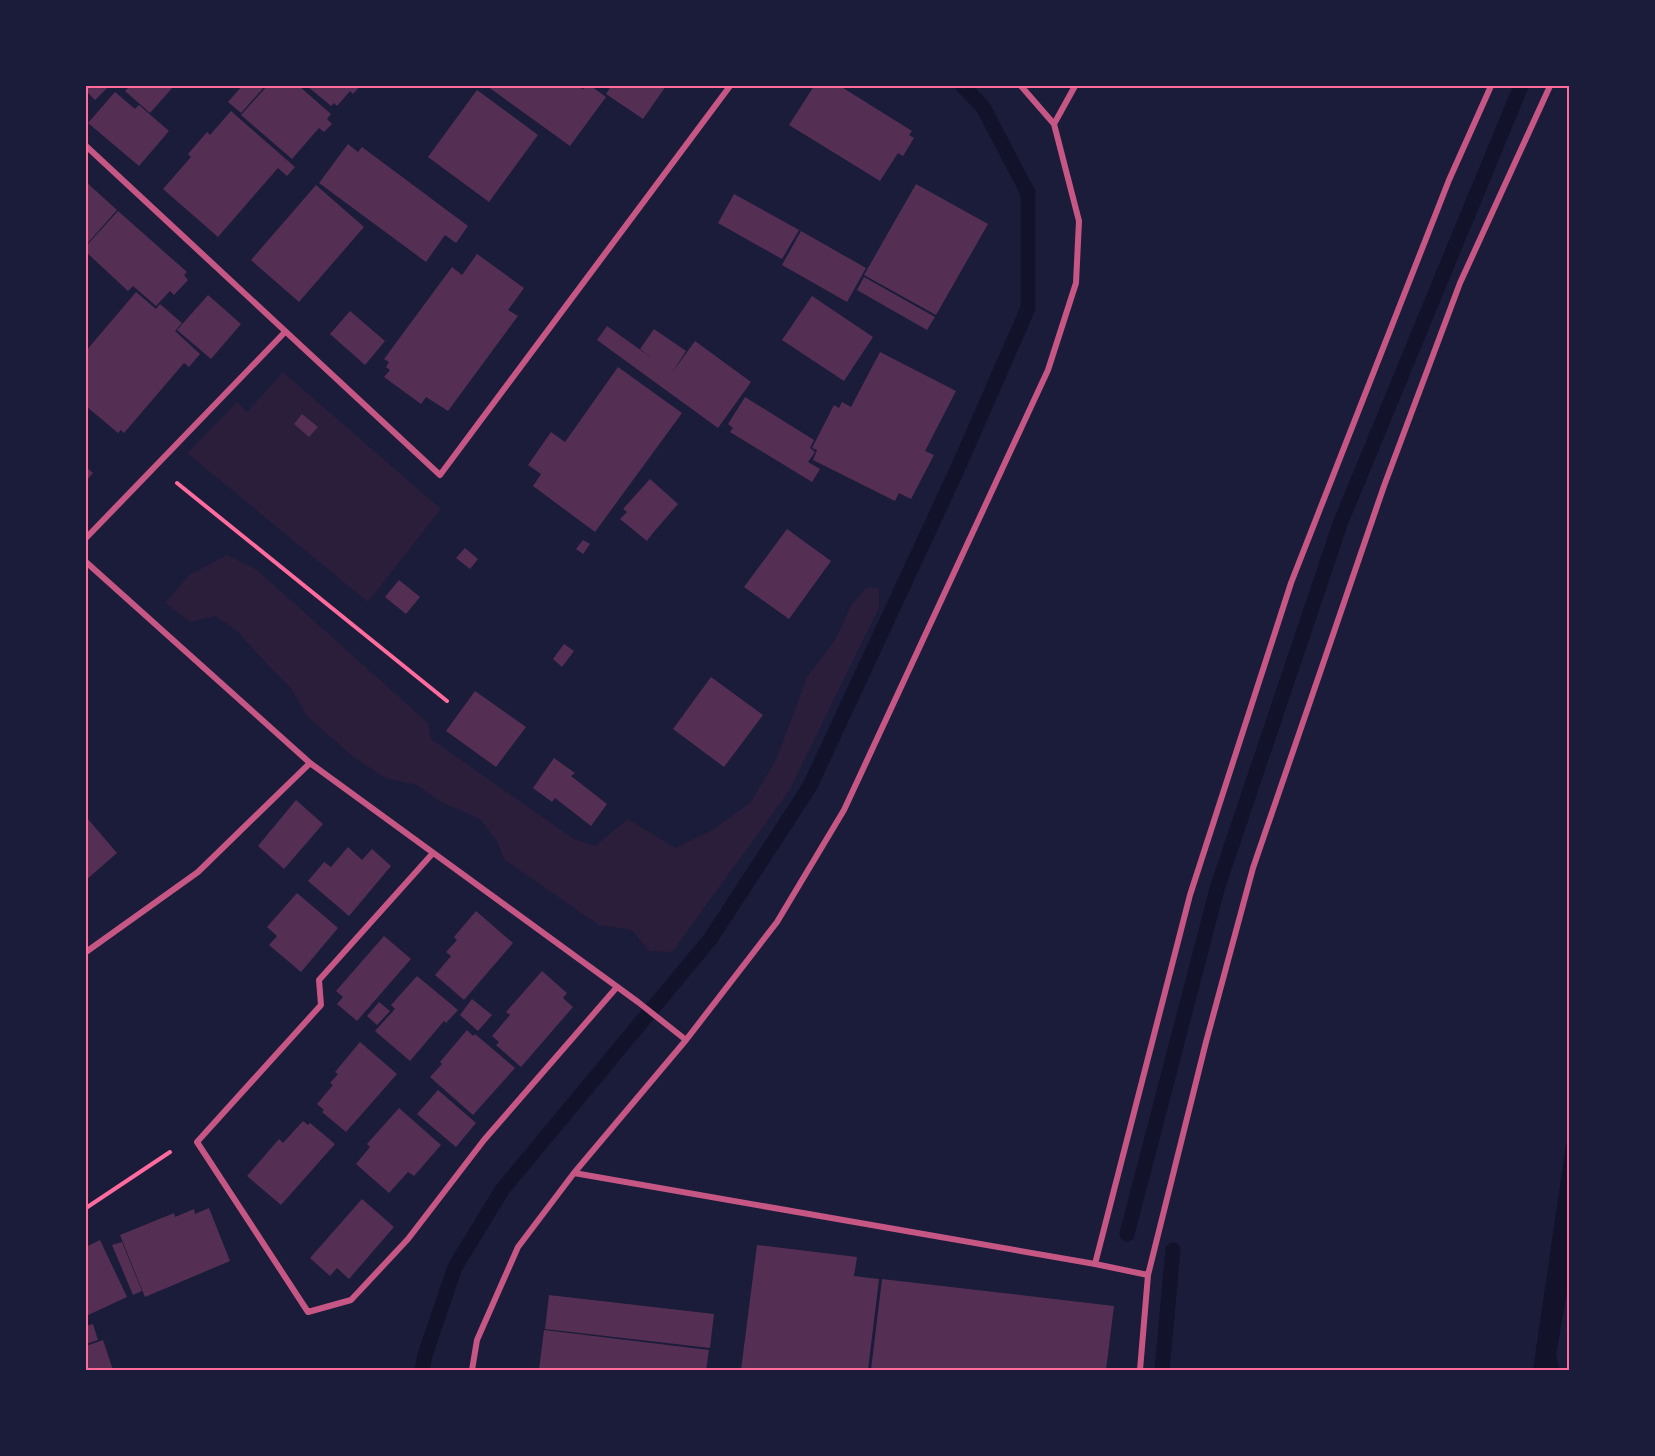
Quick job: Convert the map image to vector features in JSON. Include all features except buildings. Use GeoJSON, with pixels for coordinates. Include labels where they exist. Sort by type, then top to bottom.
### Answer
{"type":"FeatureCollection","features":[{"type":"Feature","properties":{"kind":"street"},"geometry":{"type":"LineString","coordinates":[[86,146],[440,475],[730,86]]}},
{"type":"Feature","properties":{"kind":"street"},"geometry":{"type":"LineString","coordinates":[[472,1371],[477,1340],[518,1247],[574,1173],[686,1040],[777,922],[844,810],[1048,370],[1076,283],[1079,221],[1054,124],[1021,86]]}},
{"type":"Feature","properties":{"kind":"street"},"geometry":{"type":"LineString","coordinates":[[1054,124],[1075,86]]}},
{"type":"Feature","properties":{"kind":"street"},"geometry":{"type":"LineString","coordinates":[[1095,1264],[1190,895],[1291,583],[1449,180],[1491,86]]}},
{"type":"Feature","properties":{"kind":"street"},"geometry":{"type":"LineString","coordinates":[[1140,1371],[1148,1275],[1206,1042],[1253,868],[1384,486],[1460,283],[1550,86]]}},
{"type":"Feature","properties":{"kind":"street"},"geometry":{"type":"LineString","coordinates":[[86,538],[285,332]]}},
{"type":"Feature","properties":{"kind":"street"},"geometry":{"type":"LineString","coordinates":[[86,562],[310,764],[638,1002],[686,1040]]}},
{"type":"Feature","properties":{"kind":"street"},"geometry":{"type":"LineString","coordinates":[[86,952],[198,872],[310,764]]}},
{"type":"Feature","properties":{"kind":"street"},"geometry":{"type":"LineString","coordinates":[[433,853],[319,980],[321,1005],[197,1142],[308,1312],[351,1300],[408,1239],[484,1140],[617,987]]}},
{"type":"Feature","properties":{"kind":"street"},"geometry":{"type":"LineString","coordinates":[[574,1173],[1148,1275]]}},
{"type":"Feature","properties":{"kind":"path"},"geometry":{"type":"LineString","coordinates":[[156,465],[447,701]]}},
{"type":"Feature","properties":{"kind":"path"},"geometry":{"type":"LineString","coordinates":[[86,1208],[184,1143],[197,1142]]}},
{"type":"Feature","properties":{"kind":"shaded area"},"geometry":{"type":"Polygon","coordinates":[[[283,372],[441,509],[368,602],[187,453],[237,402],[247,412],[283,372]]]}},
{"type":"Feature","properties":{"kind":"shaded area"},"geometry":{"type":"Polygon","coordinates":[[[227,555],[257,570],[428,723],[431,739],[574,839],[595,846],[628,819],[675,848],[712,830],[750,803],[776,760],[807,677],[835,640],[852,604],[866,588],[879,588],[879,608],[789,791],[672,952],[649,951],[632,930],[599,925],[504,859],[497,841],[480,819],[439,801],[417,785],[385,778],[351,755],[307,716],[291,688],[237,631],[215,616],[190,622],[165,603],[189,575],[227,555]]]}},
{"type":"Feature","properties":{"kind":"shaded area"},"geometry":{"type":"Polygon","coordinates":[[[1569,1133],[1570,1274],[1556,1355],[1560,1370],[1533,1370],[1566,1145],[1569,1133]]]}},
{"type":"Feature","properties":{"kind":"waterway"},"geometry":{"type":"LineString","coordinates":[[422,1370],[455,1267],[502,1190],[711,938],[810,786],[957,470],[1028,308],[1028,193],[983,107],[963,86]]}},
{"type":"Feature","properties":{"kind":"waterway"},"geometry":{"type":"LineString","coordinates":[[1127,1234],[1217,889],[1340,524],[1521,86]]}},
{"type":"Feature","properties":{"kind":"waterway"},"geometry":{"type":"LineString","coordinates":[[1162,1370],[1173,1250]]}}]}
